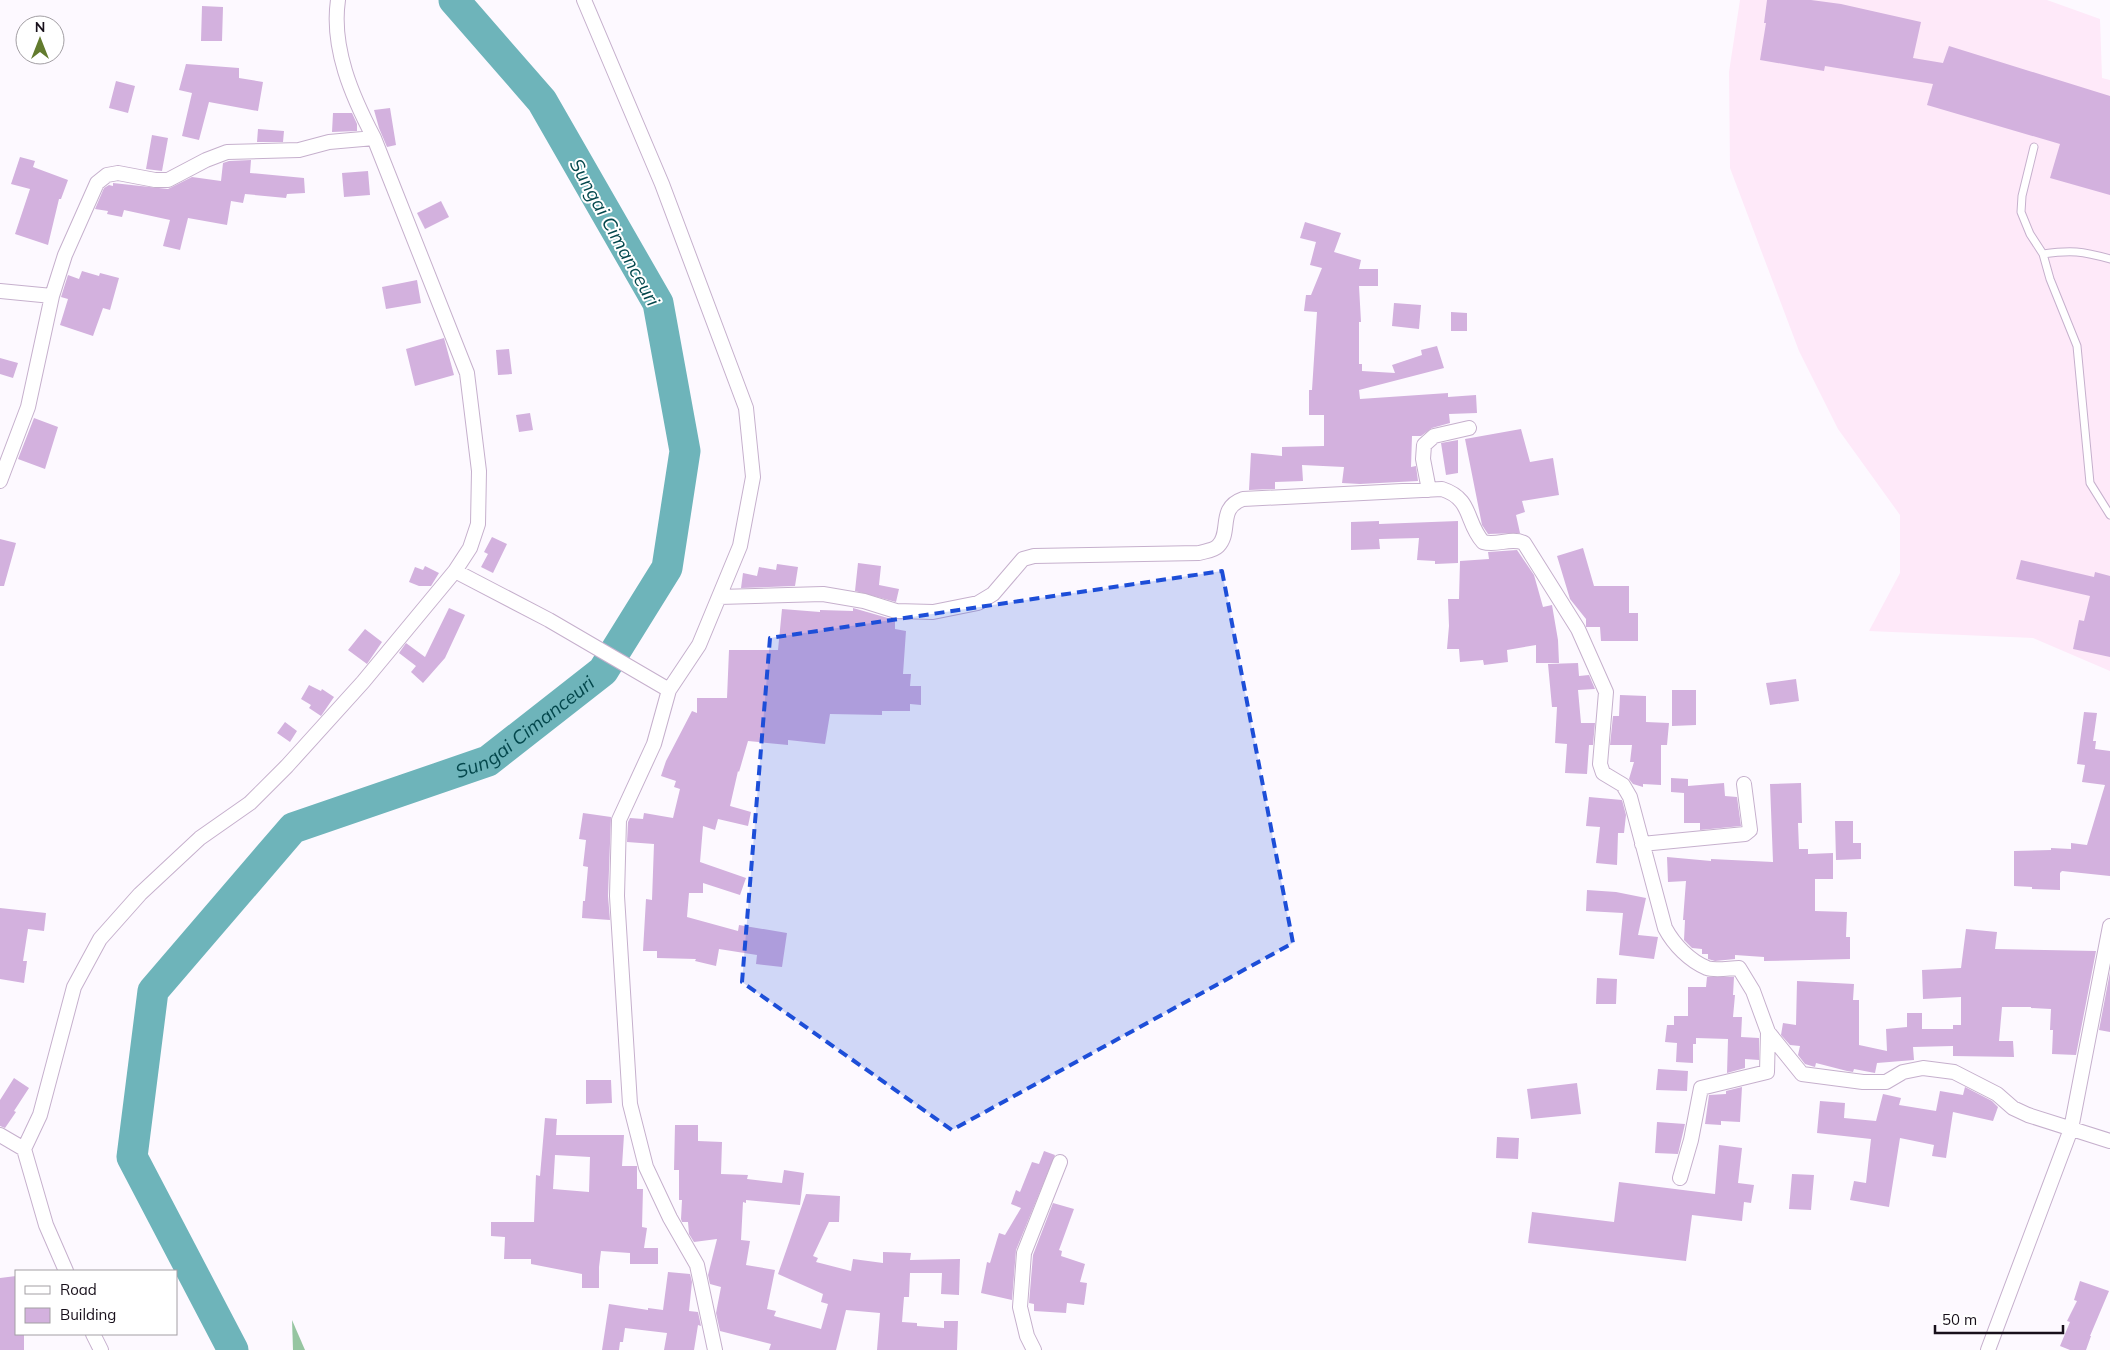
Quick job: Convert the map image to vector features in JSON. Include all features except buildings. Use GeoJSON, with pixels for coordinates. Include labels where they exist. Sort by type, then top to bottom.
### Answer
{"type":"FeatureCollection","features":[{"type":"Feature","properties":{"kind":"street"},"geometry":{"type":"LineString","coordinates":[[66,1270],[46,1226],[24,1150],[40,1115],[74,987],[100,939],[140,894],[200,838],[250,803],[287,766],[363,682],[455,571],[470,548],[478,524],[479,471],[467,373],[374,138],[347,79],[339,41],[336,10],[338,0]]}},
{"type":"Feature","properties":{"kind":"street"},"geometry":{"type":"LineString","coordinates":[[584,0],[662,184],[746,408],[753,477],[740,546],[699,645],[669,690],[654,744],[619,820],[618,896],[630,1104],[646,1167],[670,1218],[697,1265],[715,1350]]}},
{"type":"Feature","properties":{"kind":"street"},"geometry":{"type":"LineString","coordinates":[[1,476],[28,407],[52,296],[65,255],[97,183],[107,175],[118,173],[155,180],[168,180],[206,160],[227,152],[299,150],[329,142],[374,138]]}},
{"type":"Feature","properties":{"kind":"street"},"geometry":{"type":"LineString","coordinates":[[0,292],[52,296]]}},
{"type":"Feature","properties":{"kind":"street"},"geometry":{"type":"LineString","coordinates":[[1429,490],[1423,459],[1424,445],[1434,436],[1469,428]]}},
{"type":"Feature","properties":{"kind":"street"},"geometry":{"type":"LineString","coordinates":[[719,597],[823,594],[864,601],[896,611],[933,612],[978,603],[993,594],[1024,559],[1034,556],[1199,553],[1210,550],[1217,547],[1222,541],[1229,509],[1235,502],[1243,499],[1442,489],[1460,498],[1483,542],[1493,544],[1514,541],[1524,542],[1578,629],[1606,692],[1600,764],[1603,773],[1623,784],[1630,797],[1665,928],[1670,939],[1681,950],[1708,969],[1739,968],[1753,991],[1768,1032],[1802,1074],[1863,1082],[1886,1082],[1903,1072],[1923,1068],[1954,1072],[1997,1094],[2013,1108],[2028,1115],[2110,1141]]}},
{"type":"Feature","properties":{"kind":"street"},"geometry":{"type":"LineString","coordinates":[[455,571],[549,620],[669,690]]}},
{"type":"Feature","properties":{"kind":"street"},"geometry":{"type":"LineString","coordinates":[[1642,844],[1745,834],[1750,830],[1744,784]]}},
{"type":"Feature","properties":{"kind":"street"},"geometry":{"type":"LineString","coordinates":[[1988,1350],[2072,1128],[2105,986],[2110,926]]}},
{"type":"Feature","properties":{"kind":"street"},"geometry":{"type":"LineString","coordinates":[[1680,1178],[1691,1140],[1700,1088],[1767,1072],[1768,1032]]}},
{"type":"Feature","properties":{"kind":"street"},"geometry":{"type":"LineString","coordinates":[[0,1135],[24,1150]]}},
{"type":"Feature","properties":{"kind":"street"},"geometry":{"type":"LineString","coordinates":[[1034,1350],[1027,1336],[1020,1307],[1024,1254],[1060,1162]]}},
{"type":"Feature","properties":{"kind":"street"},"geometry":{"type":"LineString","coordinates":[[94,1335],[101,1350]]}},
{"type":"Feature","properties":{"kind":"lane"},"geometry":{"type":"LineString","coordinates":[[2034,147],[2022,196],[2021,212],[2030,234],[2043,254],[2050,279],[2076,346],[2090,484],[2110,515]]}},
{"type":"Feature","properties":{"kind":"lane"},"geometry":{"type":"LineString","coordinates":[[2043,254],[2072,250],[2086,252],[2110,260]]}},
{"type":"Feature","properties":{"kind":"highlighted area"},"geometry":{"type":"Polygon","coordinates":[[[1222,571],[1293,943],[952,1130],[742,982],[770,638],[1222,571]]]}},
{"type":"Feature","properties":{"kind":"shaded area"},"geometry":{"type":"Polygon","coordinates":[[[1740,0],[2047,0],[2100,19],[2102,78],[2110,80],[2110,671],[2033,638],[1869,631],[1900,573],[1900,515],[1838,429],[1799,351],[1730,168],[1729,72],[1740,0]]]}},
{"type":"Feature","properties":{"kind":"green space"},"geometry":{"type":"Polygon","coordinates":[[[292,1320],[305,1350],[293,1350],[292,1320]]]}},
{"type":"Feature","properties":{"kind":"waterway","name":"Sungai Cimanceuri"},"geometry":{"type":"LineString","coordinates":[[233,1350],[132,1157],[153,991],[293,828],[488,761],[603,671],[667,568],[685,451],[658,303],[542,101],[454,0]]}}]}
